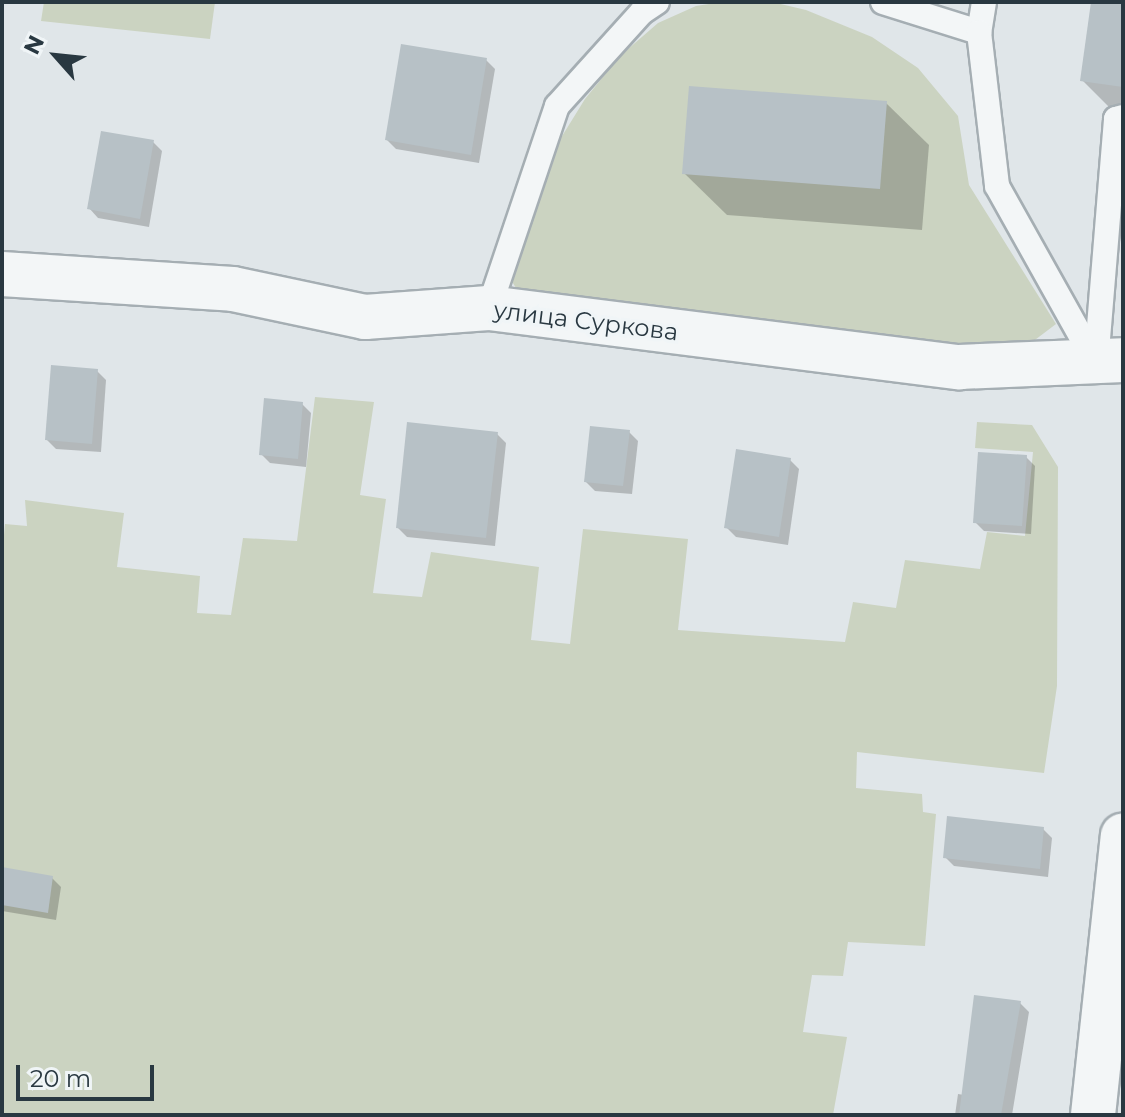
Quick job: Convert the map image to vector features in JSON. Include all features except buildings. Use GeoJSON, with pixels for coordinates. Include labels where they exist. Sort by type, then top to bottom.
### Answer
{"type":"FeatureCollection","features":[{"type":"Feature","properties":{"kind":"street","name":"улица Суркова"},"geometry":{"type":"LineString","coordinates":[[2,274],[233,289],[365,317],[489,308],[959,367],[1110,362]]}},
{"type":"Feature","properties":{"kind":"street"},"geometry":{"type":"LineString","coordinates":[[1093,1115],[1123,836]]}},
{"type":"Feature","properties":{"kind":"lane"},"geometry":{"type":"LineString","coordinates":[[489,308],[557,106],[642,12],[657,2]]}},
{"type":"Feature","properties":{"kind":"lane"},"geometry":{"type":"LineString","coordinates":[[883,2],[979,32]]}},
{"type":"Feature","properties":{"kind":"lane"},"geometry":{"type":"LineString","coordinates":[[984,2],[979,32],[997,186],[1110,362]]}},
{"type":"Feature","properties":{"kind":"lane"},"geometry":{"type":"LineString","coordinates":[[1110,362],[1116,119],[1123,117]]}},
{"type":"Feature","properties":{"kind":"green space"},"geometry":{"type":"Polygon","coordinates":[[[44,2],[215,2],[210,39],[41,21],[44,2]]]}},
{"type":"Feature","properties":{"kind":"green space"},"geometry":{"type":"Polygon","coordinates":[[[722,2],[772,2],[806,10],[872,37],[918,68],[958,116],[969,185],[1056,324],[1023,349],[971,351],[523,300],[510,278],[559,141],[585,99],[620,56],[658,23],[696,6],[722,2]]]}},
{"type":"Feature","properties":{"kind":"green space"},"geometry":{"type":"Polygon","coordinates":[[[315,397],[374,402],[360,495],[386,499],[373,593],[422,597],[431,552],[539,567],[531,640],[570,644],[583,529],[688,539],[678,630],[845,642],[853,602],[896,608],[905,560],[980,569],[987,532],[1025,536],[1033,452],[975,448],[977,422],[1032,425],[1058,467],[1057,686],[1044,773],[857,752],[856,788],[922,794],[923,812],[936,814],[925,946],[848,942],[843,976],[812,975],[803,1032],[847,1037],[833,1115],[2,1115],[2,557],[5,524],[27,526],[25,500],[124,513],[117,567],[200,576],[197,613],[231,615],[243,538],[297,541],[315,397]]]}}]}
